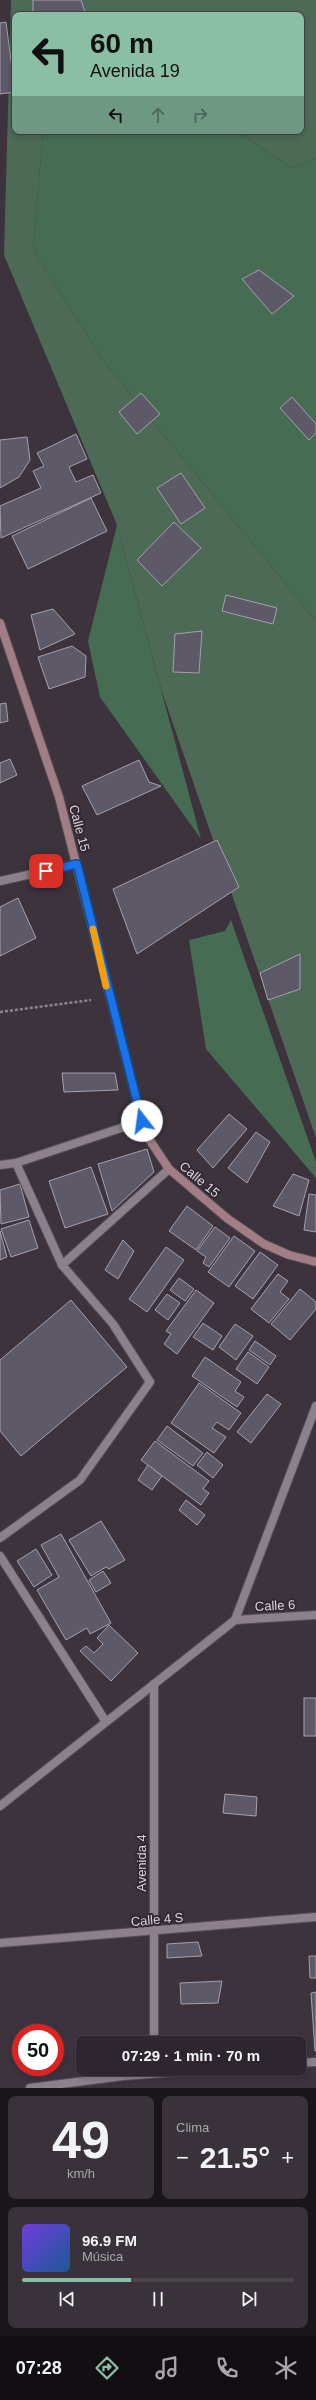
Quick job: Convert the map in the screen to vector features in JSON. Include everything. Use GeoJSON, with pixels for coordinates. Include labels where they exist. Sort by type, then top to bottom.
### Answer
{"type":"FeatureCollection","features":[{"type":"Feature","properties":{"kind":"main road","name":"Calle 15"},"geometry":{"type":"LineString","coordinates":[[0,623],[59,797],[77,864],[109,997],[142,1121],[149,1139],[169,1169],[246,1233],[289,1255],[316,1262]]}},
{"type":"Feature","properties":{"kind":"street"},"geometry":{"type":"LineString","coordinates":[[0,882],[77,864]]}},
{"type":"Feature","properties":{"kind":"street"},"geometry":{"type":"LineString","coordinates":[[0,1165],[16,1163],[142,1121]]}},
{"type":"Feature","properties":{"kind":"street"},"geometry":{"type":"LineString","coordinates":[[0,1538],[80,1480],[150,1382],[112,1324],[62,1265],[16,1163]]}},
{"type":"Feature","properties":{"kind":"street"},"geometry":{"type":"LineString","coordinates":[[62,1265],[169,1169]]}},
{"type":"Feature","properties":{"kind":"street"},"geometry":{"type":"LineString","coordinates":[[0,1806],[235,1620],[316,1406]]}},
{"type":"Feature","properties":{"kind":"street"},"geometry":{"type":"LineString","coordinates":[[0,1556],[106,1722]]}},
{"type":"Feature","properties":{"kind":"street","name":"Calle 6"},"geometry":{"type":"LineString","coordinates":[[235,1620],[316,1615]]}},
{"type":"Feature","properties":{"kind":"street","name":"Avenida 4"},"geometry":{"type":"LineString","coordinates":[[154,1684],[154,2036]]}},
{"type":"Feature","properties":{"kind":"street","name":"Calle 4 S"},"geometry":{"type":"LineString","coordinates":[[0,1943],[153,1932],[316,1917]]}},
{"type":"Feature","properties":{"kind":"street"},"geometry":{"type":"LineString","coordinates":[[306,2063],[316,2062]]}},
{"type":"Feature","properties":{"kind":"street"},"geometry":{"type":"LineString","coordinates":[[30,2088],[118,2076]]}},
{"type":"Feature","properties":{"kind":"path"},"geometry":{"type":"LineString","coordinates":[[0,1012],[109,997]]}},
{"type":"Feature","properties":{"kind":"green space"},"geometry":{"type":"Polygon","coordinates":[[[11,0],[316,0],[316,158],[292,168],[241,134],[304,134],[304,12],[12,12],[12,134],[43,134],[33,250],[104,362],[316,621],[316,1138],[161,689],[117,525],[4,255],[11,0]]]}},
{"type":"Feature","properties":{"kind":"green space"},"geometry":{"type":"Polygon","coordinates":[[[43,134],[241,134],[292,168],[316,158],[316,621],[104,362],[33,250],[43,134]]]}},
{"type":"Feature","properties":{"kind":"green space"},"geometry":{"type":"Polygon","coordinates":[[[117,525],[201,839],[100,697],[88,641],[117,525]]]}},
{"type":"Feature","properties":{"kind":"green space"},"geometry":{"type":"Polygon","coordinates":[[[231,920],[316,1162],[316,1178],[206,1049],[189,940],[225,931],[231,920]]]}},
{"type":"Feature","properties":{"kind":"building"},"geometry":{"type":"Polygon","coordinates":[[[33,0],[81,0],[85,12],[33,12],[33,0]]]}},
{"type":"Feature","properties":{"kind":"building"},"geometry":{"type":"Polygon","coordinates":[[[6,22],[12,69],[12,92],[0,94],[0,23],[6,22]]]}},
{"type":"Feature","properties":{"kind":"building"},"geometry":{"type":"Polygon","coordinates":[[[259,270],[294,296],[272,314],[242,279],[259,270]]]}},
{"type":"Feature","properties":{"kind":"building"},"geometry":{"type":"Polygon","coordinates":[[[141,393],[160,414],[137,434],[119,412],[141,393]]]}},
{"type":"Feature","properties":{"kind":"building"},"geometry":{"type":"Polygon","coordinates":[[[292,397],[316,424],[316,433],[309,440],[280,408],[292,397]]]}},
{"type":"Feature","properties":{"kind":"building"},"geometry":{"type":"Polygon","coordinates":[[[76,434],[87,459],[69,467],[76,482],[93,475],[101,493],[1,538],[0,506],[41,488],[33,471],[44,466],[37,453],[76,434]]]}},
{"type":"Feature","properties":{"kind":"building"},"geometry":{"type":"Polygon","coordinates":[[[27,437],[30,460],[19,477],[0,488],[0,440],[27,437]]]}},
{"type":"Feature","properties":{"kind":"building"},"geometry":{"type":"Polygon","coordinates":[[[181,473],[205,508],[181,524],[157,488],[181,473]]]}},
{"type":"Feature","properties":{"kind":"building"},"geometry":{"type":"Polygon","coordinates":[[[91,498],[107,531],[28,569],[12,536],[91,498]]]}},
{"type":"Feature","properties":{"kind":"building"},"geometry":{"type":"Polygon","coordinates":[[[174,522],[201,548],[162,586],[137,560],[174,522]]]}},
{"type":"Feature","properties":{"kind":"building"},"geometry":{"type":"Polygon","coordinates":[[[226,595],[277,608],[273,624],[222,611],[226,595]]]}},
{"type":"Feature","properties":{"kind":"building"},"geometry":{"type":"Polygon","coordinates":[[[53,609],[75,634],[40,650],[31,615],[53,609]]]}},
{"type":"Feature","properties":{"kind":"building"},"geometry":{"type":"Polygon","coordinates":[[[202,631],[199,673],[173,672],[175,634],[202,631]]]}},
{"type":"Feature","properties":{"kind":"building"},"geometry":{"type":"Polygon","coordinates":[[[72,646],[86,656],[85,677],[49,689],[38,657],[72,646]]]}},
{"type":"Feature","properties":{"kind":"building"},"geometry":{"type":"Polygon","coordinates":[[[6,703],[8,721],[0,723],[0,704],[6,703]]]}},
{"type":"Feature","properties":{"kind":"building"},"geometry":{"type":"Polygon","coordinates":[[[10,759],[17,775],[0,783],[0,763],[10,759]]]}},
{"type":"Feature","properties":{"kind":"building"},"geometry":{"type":"Polygon","coordinates":[[[139,760],[149,782],[161,786],[97,815],[82,786],[139,760]]]}},
{"type":"Feature","properties":{"kind":"building"},"geometry":{"type":"Polygon","coordinates":[[[217,840],[239,887],[137,954],[113,889],[217,840]]]}},
{"type":"Feature","properties":{"kind":"building"},"geometry":{"type":"Polygon","coordinates":[[[18,898],[36,938],[0,956],[0,907],[18,898]]]}},
{"type":"Feature","properties":{"kind":"building"},"geometry":{"type":"Polygon","coordinates":[[[300,954],[300,989],[268,1000],[260,973],[300,954]]]}},
{"type":"Feature","properties":{"kind":"building"},"geometry":{"type":"Polygon","coordinates":[[[62,1073],[115,1073],[118,1090],[64,1092],[62,1073]]]}},
{"type":"Feature","properties":{"kind":"building"},"geometry":{"type":"Polygon","coordinates":[[[229,1114],[247,1129],[213,1168],[197,1150],[229,1114]]]}},
{"type":"Feature","properties":{"kind":"building"},"geometry":{"type":"Polygon","coordinates":[[[256,1132],[270,1142],[247,1183],[228,1168],[256,1132]]]}},
{"type":"Feature","properties":{"kind":"building"},"geometry":{"type":"Polygon","coordinates":[[[147,1149],[154,1172],[112,1211],[98,1164],[147,1149]]]}},
{"type":"Feature","properties":{"kind":"building"},"geometry":{"type":"Polygon","coordinates":[[[91,1167],[108,1214],[65,1228],[49,1181],[91,1167]]]}},
{"type":"Feature","properties":{"kind":"building"},"geometry":{"type":"Polygon","coordinates":[[[293,1174],[309,1180],[299,1216],[273,1206],[293,1174]]]}},
{"type":"Feature","properties":{"kind":"building"},"geometry":{"type":"Polygon","coordinates":[[[20,1184],[29,1217],[1,1224],[0,1190],[20,1184]]]}},
{"type":"Feature","properties":{"kind":"building"},"geometry":{"type":"Polygon","coordinates":[[[309,1194],[316,1195],[316,1232],[304,1230],[309,1194]]]}},
{"type":"Feature","properties":{"kind":"building"},"geometry":{"type":"Polygon","coordinates":[[[187,1206],[213,1226],[196,1250],[169,1231],[187,1206]]]}},
{"type":"Feature","properties":{"kind":"building"},"geometry":{"type":"Polygon","coordinates":[[[29,1220],[38,1248],[11,1257],[1,1229],[29,1220]]]}},
{"type":"Feature","properties":{"kind":"building"},"geometry":{"type":"Polygon","coordinates":[[[215,1227],[230,1238],[209,1267],[203,1263],[206,1257],[197,1251],[215,1227]]]}},
{"type":"Feature","properties":{"kind":"building"},"geometry":{"type":"Polygon","coordinates":[[[0,1231],[7,1257],[0,1260],[0,1231]]]}},
{"type":"Feature","properties":{"kind":"building"},"geometry":{"type":"Polygon","coordinates":[[[234,1236],[255,1251],[229,1287],[208,1272],[234,1236]]]}},
{"type":"Feature","properties":{"kind":"building"},"geometry":{"type":"Polygon","coordinates":[[[123,1240],[134,1251],[118,1279],[105,1270],[123,1240]]]}},
{"type":"Feature","properties":{"kind":"building"},"geometry":{"type":"Polygon","coordinates":[[[166,1247],[184,1260],[147,1312],[129,1299],[166,1247]]]}},
{"type":"Feature","properties":{"kind":"building"},"geometry":{"type":"Polygon","coordinates":[[[260,1252],[278,1265],[253,1299],[235,1286],[260,1252]]]}},
{"type":"Feature","properties":{"kind":"building"},"geometry":{"type":"Polygon","coordinates":[[[278,1274],[288,1281],[280,1292],[289,1299],[269,1323],[251,1309],[278,1274]]]}},
{"type":"Feature","properties":{"kind":"building"},"geometry":{"type":"Polygon","coordinates":[[[179,1278],[194,1289],[185,1301],[170,1290],[179,1278]]]}},
{"type":"Feature","properties":{"kind":"building"},"geometry":{"type":"Polygon","coordinates":[[[300,1289],[316,1302],[316,1309],[290,1340],[271,1324],[300,1289]]]}},
{"type":"Feature","properties":{"kind":"building"},"geometry":{"type":"Polygon","coordinates":[[[196,1290],[214,1303],[177,1354],[164,1344],[171,1334],[166,1331],[196,1290]]]}},
{"type":"Feature","properties":{"kind":"building"},"geometry":{"type":"Polygon","coordinates":[[[167,1294],[180,1303],[168,1320],[155,1310],[167,1294]]]}},
{"type":"Feature","properties":{"kind":"building"},"geometry":{"type":"Polygon","coordinates":[[[71,1300],[127,1367],[21,1456],[0,1431],[0,1360],[71,1300]]]}},
{"type":"Feature","properties":{"kind":"building"},"geometry":{"type":"Polygon","coordinates":[[[203,1323],[222,1336],[213,1350],[193,1337],[203,1323]]]}},
{"type":"Feature","properties":{"kind":"building"},"geometry":{"type":"Polygon","coordinates":[[[235,1324],[253,1336],[236,1360],[219,1347],[235,1324]]]}},
{"type":"Feature","properties":{"kind":"building"},"geometry":{"type":"Polygon","coordinates":[[[255,1341],[276,1356],[270,1365],[249,1350],[255,1341]]]}},
{"type":"Feature","properties":{"kind":"building"},"geometry":{"type":"Polygon","coordinates":[[[248,1352],[269,1367],[257,1384],[236,1369],[248,1352]]]}},
{"type":"Feature","properties":{"kind":"building"},"geometry":{"type":"Polygon","coordinates":[[[205,1357],[241,1382],[235,1391],[244,1397],[237,1407],[192,1376],[205,1357]]]}},
{"type":"Feature","properties":{"kind":"building"},"geometry":{"type":"Polygon","coordinates":[[[199,1383],[241,1413],[229,1430],[217,1422],[212,1428],[226,1437],[214,1453],[171,1423],[199,1383]]]}},
{"type":"Feature","properties":{"kind":"building"},"geometry":{"type":"Polygon","coordinates":[[[267,1394],[281,1404],[251,1443],[237,1432],[267,1394]]]}},
{"type":"Feature","properties":{"kind":"building"},"geometry":{"type":"Polygon","coordinates":[[[167,1426],[203,1453],[193,1466],[157,1440],[167,1426]]]}},
{"type":"Feature","properties":{"kind":"building"},"geometry":{"type":"Polygon","coordinates":[[[155,1441],[209,1481],[203,1489],[209,1493],[201,1505],[141,1460],[155,1441]]]}},
{"type":"Feature","properties":{"kind":"building"},"geometry":{"type":"Polygon","coordinates":[[[207,1452],[223,1465],[213,1478],[197,1465],[207,1452]]]}},
{"type":"Feature","properties":{"kind":"building"},"geometry":{"type":"Polygon","coordinates":[[[148,1465],[162,1476],[152,1490],[138,1480],[148,1465]]]}},
{"type":"Feature","properties":{"kind":"building"},"geometry":{"type":"Polygon","coordinates":[[[186,1500],[205,1515],[197,1525],[179,1510],[186,1500]]]}},
{"type":"Feature","properties":{"kind":"building"},"geometry":{"type":"Polygon","coordinates":[[[101,1521],[125,1560],[109,1569],[106,1567],[91,1576],[69,1540],[101,1521]]]}},
{"type":"Feature","properties":{"kind":"building"},"geometry":{"type":"Polygon","coordinates":[[[61,1534],[111,1623],[90,1634],[87,1628],[66,1640],[37,1590],[59,1577],[41,1545],[61,1534]]]}},
{"type":"Feature","properties":{"kind":"building"},"geometry":{"type":"Polygon","coordinates":[[[36,1549],[52,1575],[34,1587],[17,1561],[36,1549]]]}},
{"type":"Feature","properties":{"kind":"building"},"geometry":{"type":"Polygon","coordinates":[[[103,1571],[111,1583],[96,1592],[89,1580],[103,1571]]]}},
{"type":"Feature","properties":{"kind":"building"},"geometry":{"type":"Polygon","coordinates":[[[109,1625],[138,1653],[111,1681],[80,1651],[86,1646],[94,1653],[103,1644],[97,1638],[109,1625]]]}},
{"type":"Feature","properties":{"kind":"building"},"geometry":{"type":"Polygon","coordinates":[[[304,1698],[316,1698],[316,1736],[304,1736],[304,1698]]]}},
{"type":"Feature","properties":{"kind":"building"},"geometry":{"type":"Polygon","coordinates":[[[225,1794],[257,1797],[256,1816],[223,1813],[225,1794]]]}},
{"type":"Feature","properties":{"kind":"building"},"geometry":{"type":"Polygon","coordinates":[[[198,1942],[202,1956],[167,1958],[167,1944],[198,1942]]]}},
{"type":"Feature","properties":{"kind":"building"},"geometry":{"type":"Polygon","coordinates":[[[309,1956],[316,1956],[316,1978],[310,1978],[309,1956]]]}},
{"type":"Feature","properties":{"kind":"building"},"geometry":{"type":"Polygon","coordinates":[[[222,1981],[218,2003],[181,2004],[180,1983],[222,1981]]]}},
{"type":"Feature","properties":{"kind":"building"},"geometry":{"type":"Polygon","coordinates":[[[316,1992],[316,2051],[315,2051],[311,1993],[316,1992]]]}},
{"type":"Feature","properties":{"kind":"slow traffic"},"geometry":{"type":"LineString","coordinates":[[93,929],[106,986]]}},
{"type":"Feature","properties":{"kind":"route"},"geometry":{"type":"LineString","coordinates":[[46,871],[77,864],[109,997],[142,1121]]}}]}
